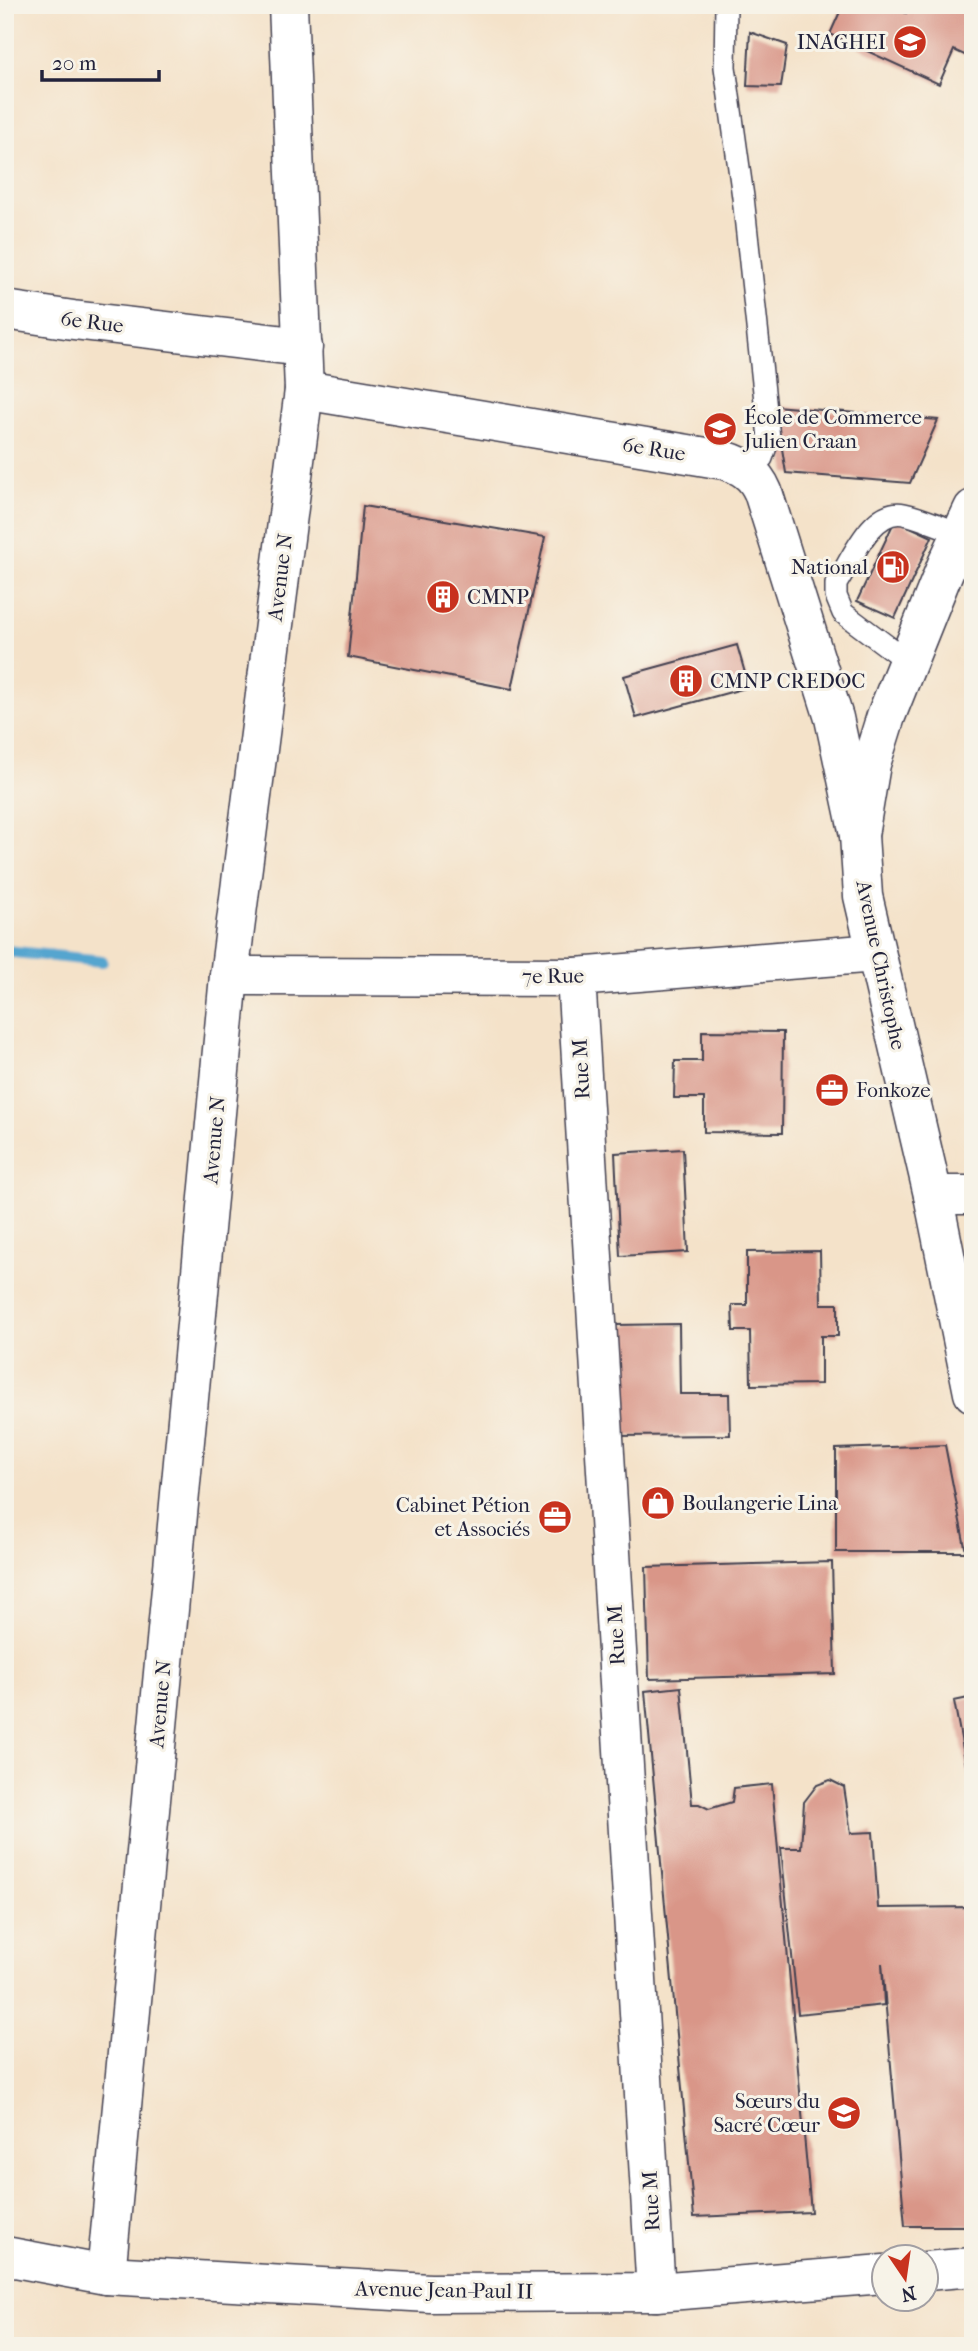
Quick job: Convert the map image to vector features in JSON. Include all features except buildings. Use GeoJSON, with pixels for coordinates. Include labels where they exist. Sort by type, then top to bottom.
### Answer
{"type":"FeatureCollection","features":[{"type":"Feature","properties":{"kind":"street","name":"Avenue N"},"geometry":{"type":"LineString","coordinates":[[106,2276],[229,976],[304,390],[288,5]]}},
{"type":"Feature","properties":{"kind":"street","name":"6e Rue"},"geometry":{"type":"LineString","coordinates":[[5,310],[303,347]]}},
{"type":"Feature","properties":{"kind":"street","name":"6e Rue"},"geometry":{"type":"LineString","coordinates":[[304,390],[724,460],[750,471]]}},
{"type":"Feature","properties":{"kind":"street"},"geometry":{"type":"LineString","coordinates":[[750,471],[763,492],[834,718],[859,835]]}},
{"type":"Feature","properties":{"kind":"street","name":"Avenue Christophe"},"geometry":{"type":"LineString","coordinates":[[964,543],[907,661],[871,764],[859,835],[863,896],[933,1195],[973,1393]]}},
{"type":"Feature","properties":{"kind":"street","name":"7e Rue"},"geometry":{"type":"LineString","coordinates":[[229,976],[576,977],[876,953]]}},
{"type":"Feature","properties":{"kind":"street","name":"Rue M"},"geometry":{"type":"LineString","coordinates":[[576,977],[656,2292]]}},
{"type":"Feature","properties":{"kind":"street"},"geometry":{"type":"LineString","coordinates":[[933,1195],[973,1195]]}},
{"type":"Feature","properties":{"kind":"street","name":"Avenue Jean-Paul II"},"geometry":{"type":"LineString","coordinates":[[5,2256],[106,2276],[430,2293],[656,2292],[870,2275]]}},
{"type":"Feature","properties":{"kind":"street"},"geometry":{"type":"LineString","coordinates":[[940,2270],[973,2267]]}},
{"type":"Feature","properties":{"kind":"lane"},"geometry":{"type":"LineString","coordinates":[[726,5],[724,67],[743,197],[769,438],[762,458],[750,471]]}},
{"type":"Feature","properties":{"kind":"lane"},"geometry":{"type":"LineString","coordinates":[[907,661],[844,613],[836,596],[836,584],[875,521],[889,514],[903,514],[964,543]]}},
{"type":"Feature","properties":{"kind":"waterway"},"geometry":{"type":"LineString","coordinates":[[5,951],[102,961]]}},
{"type":"Feature","properties":{"kind":"place","name":"INAGHEI"},"geometry":{"type":"Point","coordinates":[910,42]}},
{"type":"Feature","properties":{"kind":"place","name":"École de Commerce Julien Craan"},"geometry":{"type":"Point","coordinates":[720,429]}},
{"type":"Feature","properties":{"kind":"place","name":"National"},"geometry":{"type":"Point","coordinates":[893,567]}},
{"type":"Feature","properties":{"kind":"place","name":"CMNP"},"geometry":{"type":"Point","coordinates":[443,597]}},
{"type":"Feature","properties":{"kind":"place","name":"CMNP CREDOC"},"geometry":{"type":"Point","coordinates":[686,681]}},
{"type":"Feature","properties":{"kind":"place","name":"Fonkoze"},"geometry":{"type":"Point","coordinates":[832,1090]}},
{"type":"Feature","properties":{"kind":"place","name":"Boulangerie Lina"},"geometry":{"type":"Point","coordinates":[658,1503]}},
{"type":"Feature","properties":{"kind":"place","name":"Cabinet Pétion et Associés"},"geometry":{"type":"Point","coordinates":[555,1517]}},
{"type":"Feature","properties":{"kind":"place","name":"Sœurs du Sacré Cœur"},"geometry":{"type":"Point","coordinates":[844,2113]}}]}
